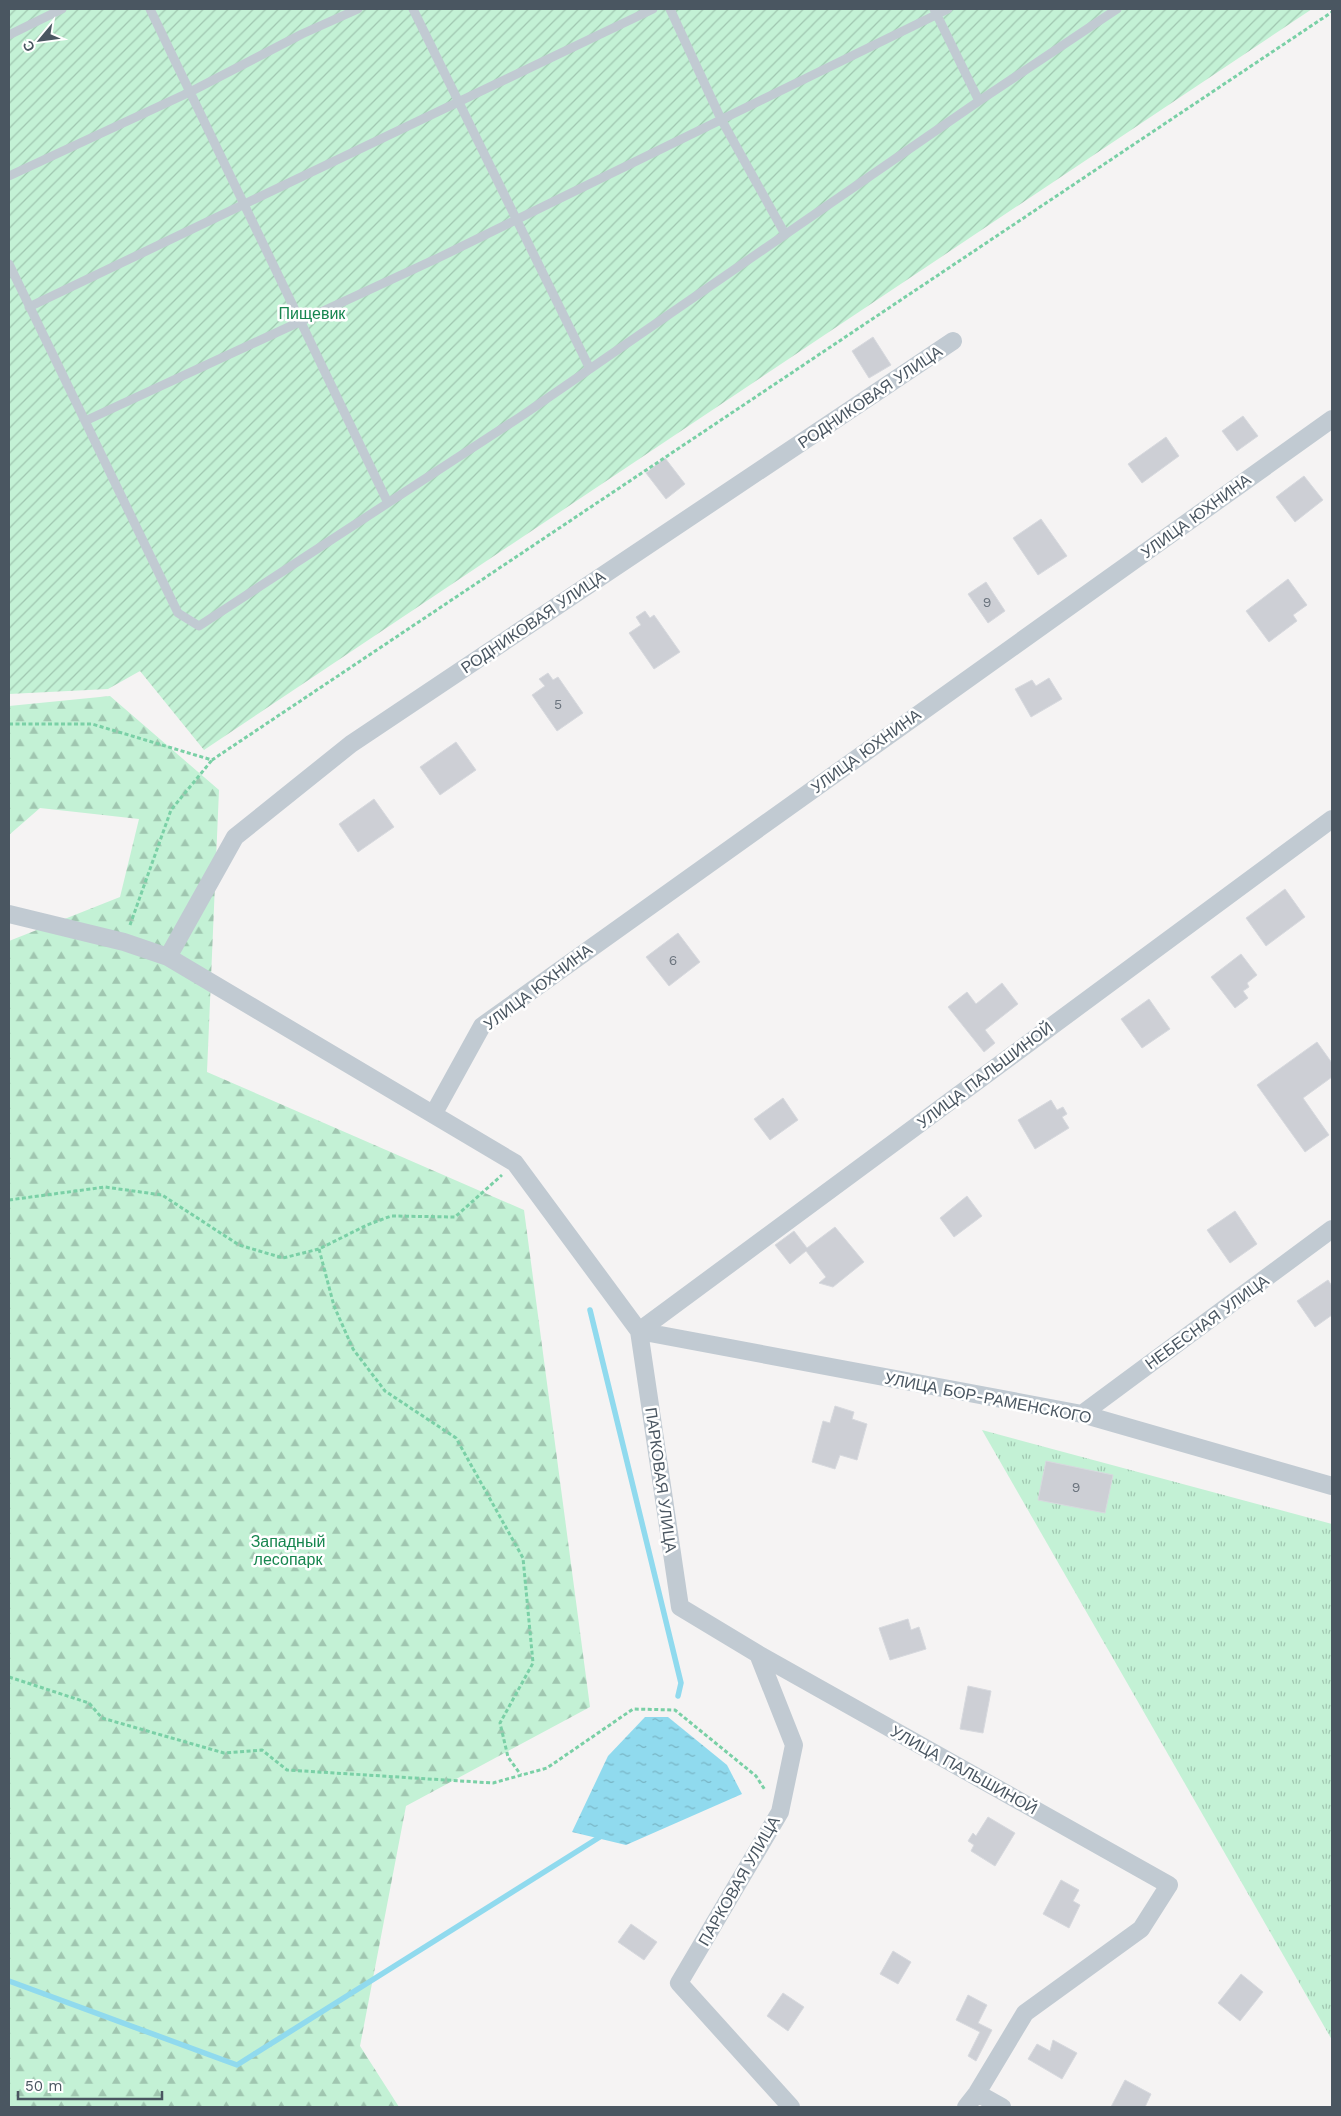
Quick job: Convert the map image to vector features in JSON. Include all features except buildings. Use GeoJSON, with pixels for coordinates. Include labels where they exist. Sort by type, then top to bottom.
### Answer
{"type":"FeatureCollection","features":[{"type":"Feature","properties":{"kind":"street","name":"РОДНИКОВАЯ УЛИЦА"},"geometry":{"type":"LineString","coordinates":[[168,957],[236,837],[351,744],[953,341]]}},
{"type":"Feature","properties":{"kind":"street","name":"УЛИЦА ЮХНИНА"},"geometry":{"type":"LineString","coordinates":[[434,1113],[482,1026],[1332,419]]}},
{"type":"Feature","properties":{"kind":"street","name":"УЛИЦА ПАЛЬШИНОЙ"},"geometry":{"type":"LineString","coordinates":[[639,1331],[1332,819]]}},
{"type":"Feature","properties":{"kind":"street"},"geometry":{"type":"LineString","coordinates":[[9,914],[124,942],[168,957],[434,1113],[515,1163],[639,1331]]}},
{"type":"Feature","properties":{"kind":"street","name":"НЕБЕСНАЯ УЛИЦА"},"geometry":{"type":"LineString","coordinates":[[1082,1414],[1332,1229]]}},
{"type":"Feature","properties":{"kind":"street","name":"УЛИЦА БОР-РАМЕНСКОГО"},"geometry":{"type":"LineString","coordinates":[[639,1331],[1082,1414],[1332,1486]]}},
{"type":"Feature","properties":{"kind":"street","name":"ПАРКОВАЯ УЛИЦА"},"geometry":{"type":"LineString","coordinates":[[639,1331],[680,1607],[758,1654],[794,1745],[780,1812],[679,1983],[791,2107]]}},
{"type":"Feature","properties":{"kind":"street","name":"УЛИЦА ПАЛЬШИНОЙ"},"geometry":{"type":"LineString","coordinates":[[758,1654],[1169,1885],[1141,1929],[1025,2013],[978,2093]]}},
{"type":"Feature","properties":{"kind":"street"},"geometry":{"type":"LineString","coordinates":[[966,2107],[978,2093],[1002,2107]]}},
{"type":"Feature","properties":{"kind":"lane"},"geometry":{"type":"LineString","coordinates":[[9,35],[62,9]]}},
{"type":"Feature","properties":{"kind":"lane"},"geometry":{"type":"LineString","coordinates":[[150,9],[388,503]]}},
{"type":"Feature","properties":{"kind":"lane"},"geometry":{"type":"LineString","coordinates":[[9,176],[190,92],[302,34],[358,9]]}},
{"type":"Feature","properties":{"kind":"lane"},"geometry":{"type":"LineString","coordinates":[[413,9],[590,369]]}},
{"type":"Feature","properties":{"kind":"lane"},"geometry":{"type":"LineString","coordinates":[[29,307],[653,9]]}},
{"type":"Feature","properties":{"kind":"lane"},"geometry":{"type":"LineString","coordinates":[[670,9],[721,119],[785,234]]}},
{"type":"Feature","properties":{"kind":"lane"},"geometry":{"type":"LineString","coordinates":[[85,421],[301,322],[721,119],[935,12],[948,9]]}},
{"type":"Feature","properties":{"kind":"lane"},"geometry":{"type":"LineString","coordinates":[[9,264],[178,613],[199,626],[590,369],[978,101],[1117,9]]}},
{"type":"Feature","properties":{"kind":"lane"},"geometry":{"type":"LineString","coordinates":[[935,12],[978,101]]}},
{"type":"Feature","properties":{"kind":"path"},"geometry":{"type":"LineString","coordinates":[[124,942],[171,810],[212,760],[1332,12]]}},
{"type":"Feature","properties":{"kind":"path"},"geometry":{"type":"LineString","coordinates":[[9,724],[92,724],[212,760]]}},
{"type":"Feature","properties":{"kind":"path"},"geometry":{"type":"LineString","coordinates":[[9,1200],[105,1187],[162,1195],[238,1245],[283,1258],[319,1249],[367,1225],[391,1216],[454,1217],[515,1163]]}},
{"type":"Feature","properties":{"kind":"path"},"geometry":{"type":"LineString","coordinates":[[319,1249],[334,1306],[353,1349],[385,1391],[456,1438],[523,1558],[534,1663],[500,1723],[508,1757],[521,1775]]}},
{"type":"Feature","properties":{"kind":"path"},"geometry":{"type":"LineString","coordinates":[[9,1677],[89,1703],[102,1718],[224,1753],[262,1750],[288,1770],[493,1783],[547,1768],[633,1709],[675,1710],[756,1776]]}},
{"type":"Feature","properties":{"kind":"green space","name":"Пищевик"},"geometry":{"type":"Polygon","coordinates":[[[9,9],[1312,9],[204,750],[140,671],[108,689],[9,694],[9,9]]]}},
{"type":"Feature","properties":{"kind":"green space","name":"Западный лесопарк"},"geometry":{"type":"Polygon","coordinates":[[[110,696],[219,790],[207,1072],[524,1210],[590,1707],[406,1806],[360,2046],[399,2107],[9,2107],[9,941],[120,897],[139,819],[40,808],[9,835],[9,706],[110,696]]]}},
{"type":"Feature","properties":{"kind":"green space"},"geometry":{"type":"Polygon","coordinates":[[[982,1430],[1332,1524],[1332,2040],[982,1430]]]}},
{"type":"Feature","properties":{"kind":"water"},"geometry":{"type":"Polygon","coordinates":[[[645,1717],[668,1717],[727,1765],[742,1794],[626,1845],[572,1832],[608,1756],[645,1717]]]}},
{"type":"Feature","properties":{"kind":"waterway"},"geometry":{"type":"LineString","coordinates":[[590,1310],[681,1683],[678,1696]]}},
{"type":"Feature","properties":{"kind":"waterway"},"geometry":{"type":"LineString","coordinates":[[9,1981],[237,2065],[603,1835]]}}]}
